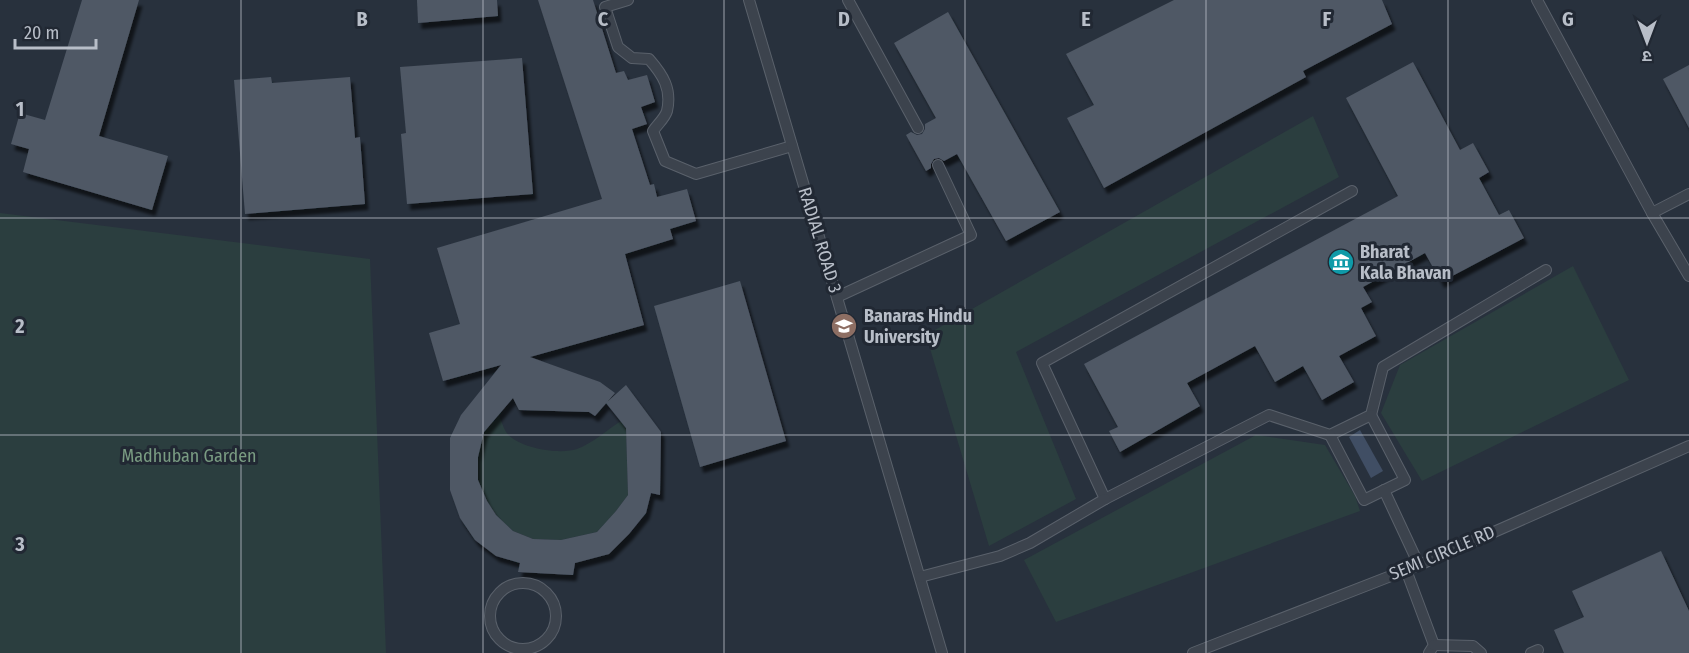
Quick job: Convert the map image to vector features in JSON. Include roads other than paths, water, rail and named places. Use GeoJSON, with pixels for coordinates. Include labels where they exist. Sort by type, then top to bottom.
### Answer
{"type":"FeatureCollection","features":[{"type":"Feature","properties":{"kind":"lane"},"geometry":{"type":"LineString","coordinates":[[628,0],[605,7],[618,46],[632,58],[649,59],[664,75],[668,91],[667,113],[653,131],[665,161],[696,174],[792,146]]}},
{"type":"Feature","properties":{"kind":"lane","name":"RADIAL ROAD 3"},"geometry":{"type":"LineString","coordinates":[[749,0],[942,653]]}},
{"type":"Feature","properties":{"kind":"lane"},"geometry":{"type":"LineString","coordinates":[[848,0],[918,128]]}},
{"type":"Feature","properties":{"kind":"lane"},"geometry":{"type":"LineString","coordinates":[[1538,0],[1652,213],[1689,276]]}},
{"type":"Feature","properties":{"kind":"lane"},"geometry":{"type":"LineString","coordinates":[[837,297],[971,235],[938,165]]}},
{"type":"Feature","properties":{"kind":"lane"},"geometry":{"type":"LineString","coordinates":[[1105,499],[1042,363],[1352,191]]}},
{"type":"Feature","properties":{"kind":"lane"},"geometry":{"type":"LineString","coordinates":[[1652,213],[1689,194]]}},
{"type":"Feature","properties":{"kind":"lane"},"geometry":{"type":"LineString","coordinates":[[920,577],[1000,556],[1030,543],[1105,499],[1269,414],[1330,435],[1364,500],[1405,480],[1371,414],[1383,367],[1546,270]]}},
{"type":"Feature","properties":{"kind":"lane"},"geometry":{"type":"LineString","coordinates":[[1330,435],[1371,414]]}},
{"type":"Feature","properties":{"kind":"lane","name":"SEMI CIRCLE RD"},"geometry":{"type":"LineString","coordinates":[[1193,653],[1419,565],[1689,446]]}},
{"type":"Feature","properties":{"kind":"lane"},"geometry":{"type":"LineString","coordinates":[[1384,490],[1419,565]]}},
{"type":"Feature","properties":{"kind":"lane"},"geometry":{"type":"LineString","coordinates":[[1406,570],[1432,649],[1473,646],[1481,653]]}},
{"type":"Feature","properties":{"kind":"lane"},"geometry":{"type":"LineString","coordinates":[[523,582],[534,584],[543,590],[555,606],[556,616],[549,636],[522,651],[501,640],[494,632],[490,621],[490,609],[494,598],[501,590],[512,584],[523,582]]}},
{"type":"Feature","properties":{"kind":"water"},"geometry":{"type":"Polygon","coordinates":[[[1360,430],[1383,471],[1371,478],[1349,437],[1360,430]]]}},
{"type":"Feature","properties":{"kind":"place","name":"Bharat Kala Bhavan"},"geometry":{"type":"Point","coordinates":[1341,262]}},
{"type":"Feature","properties":{"kind":"place","name":"Banaras Hindu University"},"geometry":{"type":"Point","coordinates":[844,326]}},
{"type":"Feature","properties":{"kind":"park label","name":"Madhuban Garden"},"geometry":{"type":"Point","coordinates":[189,456]}}]}
